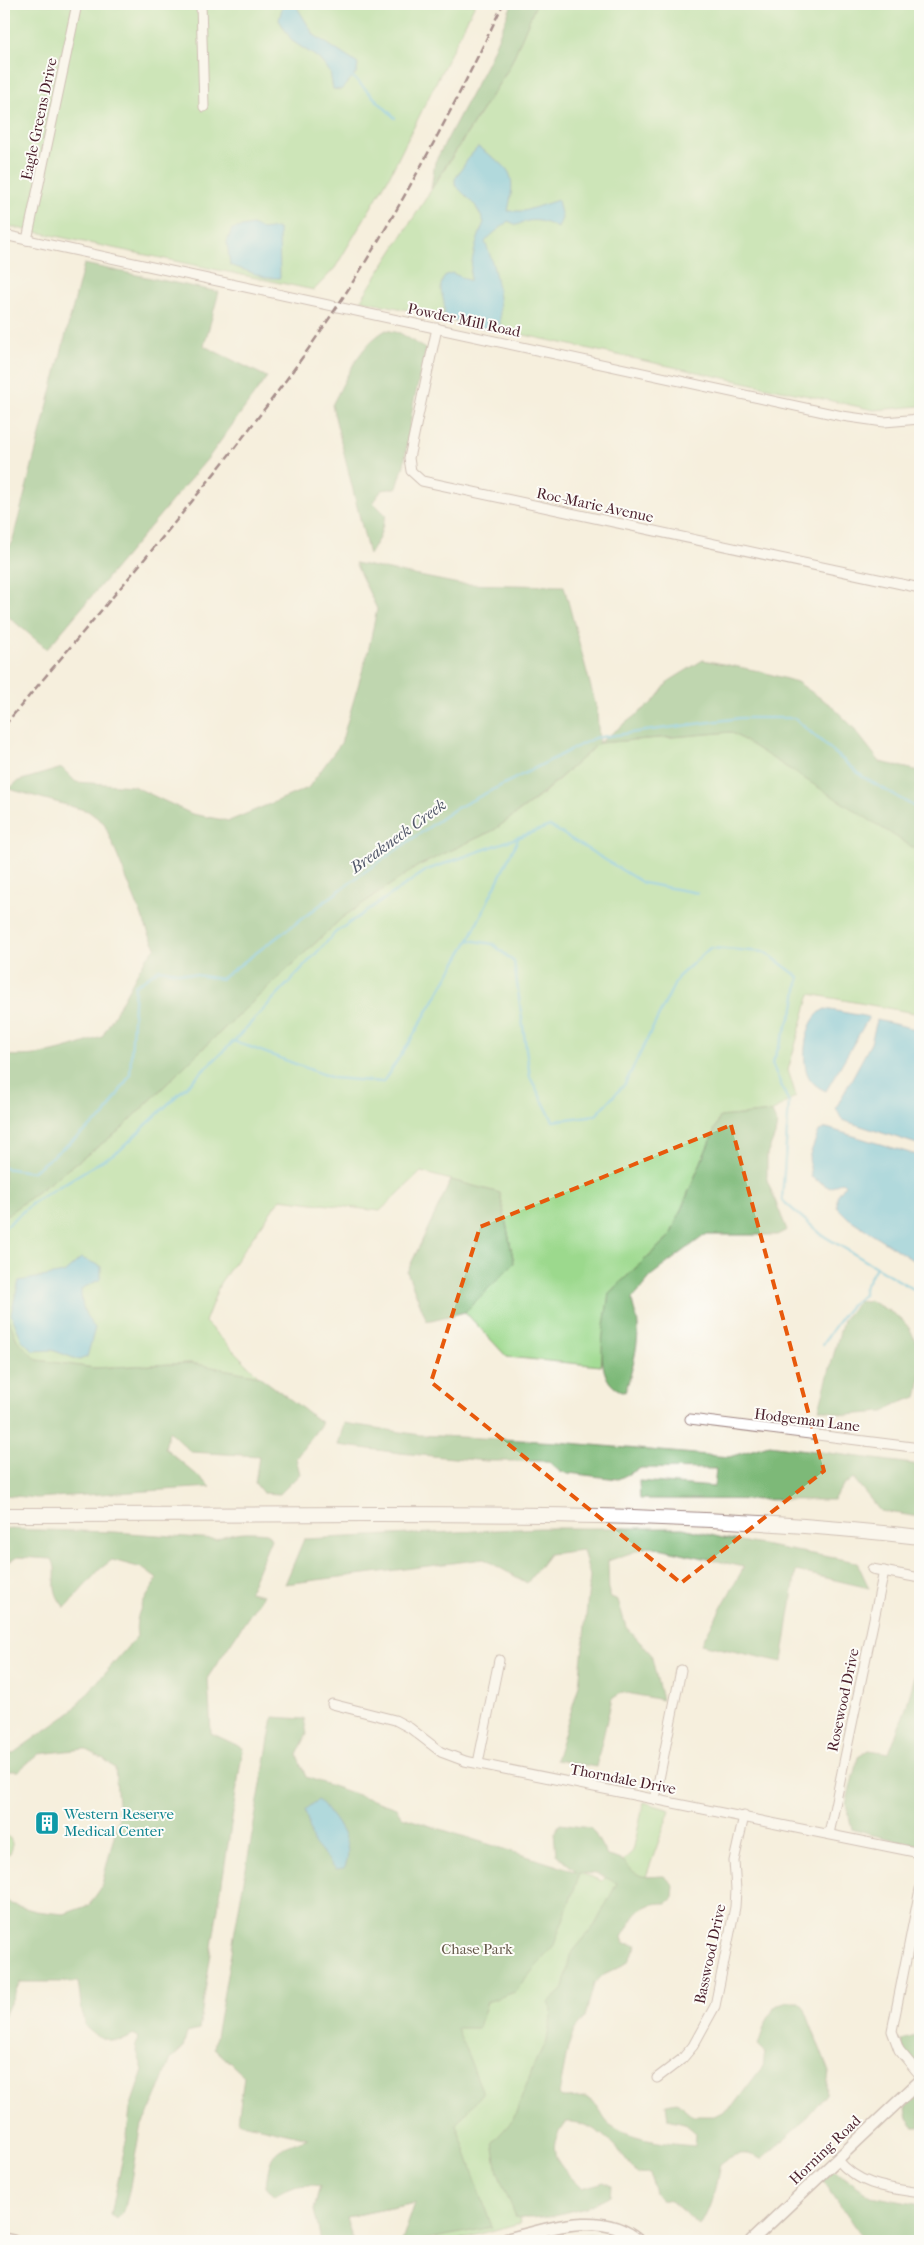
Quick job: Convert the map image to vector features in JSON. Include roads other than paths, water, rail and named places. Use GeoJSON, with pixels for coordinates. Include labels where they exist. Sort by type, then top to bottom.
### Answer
{"type":"FeatureCollection","features":[{"type":"Feature","properties":{"kind":"main road"},"geometry":{"type":"LineString","coordinates":[[4,1515],[528,1514],[639,1516],[742,1521],[920,1537]]}},
{"type":"Feature","properties":{"kind":"street","name":"Eagle Greens Drive"},"geometry":{"type":"LineString","coordinates":[[27,240],[77,4]]}},
{"type":"Feature","properties":{"kind":"street"},"geometry":{"type":"LineString","coordinates":[[200,4],[204,107]]}},
{"type":"Feature","properties":{"kind":"street","name":"Powder Mill Road"},"geometry":{"type":"LineString","coordinates":[[4,235],[842,416],[884,422],[920,419]]}},
{"type":"Feature","properties":{"kind":"street","name":"Roc-Marie Avenue"},"geometry":{"type":"LineString","coordinates":[[437,328],[409,458],[411,471],[422,481],[920,588]]}},
{"type":"Feature","properties":{"kind":"street","name":"Hodgeman Lane"},"geometry":{"type":"LineString","coordinates":[[690,1419],[920,1448]]}},
{"type":"Feature","properties":{"kind":"street"},"geometry":{"type":"LineString","coordinates":[[872,1569],[920,1578]]}},
{"type":"Feature","properties":{"kind":"street","name":"Rosewood Drive"},"geometry":{"type":"LineString","coordinates":[[829,1834],[884,1571]]}},
{"type":"Feature","properties":{"kind":"street"},"geometry":{"type":"LineString","coordinates":[[478,1763],[499,1660]]}},
{"type":"Feature","properties":{"kind":"street"},"geometry":{"type":"LineString","coordinates":[[655,1799],[682,1670]]}},
{"type":"Feature","properties":{"kind":"street","name":"Thorndale Drive"},"geometry":{"type":"LineString","coordinates":[[332,1704],[395,1720],[410,1728],[449,1756],[920,1853]]}},
{"type":"Feature","properties":{"kind":"street","name":"Basswood Drive"},"geometry":{"type":"LineString","coordinates":[[657,2078],[682,2059],[693,2046],[715,2006],[735,1908],[734,1861],[744,1816]]}},
{"type":"Feature","properties":{"kind":"street"},"geometry":{"type":"LineString","coordinates":[[920,1889],[892,2031],[899,2050],[920,2075]]}},
{"type":"Feature","properties":{"kind":"street","name":"Horning Road"},"geometry":{"type":"LineString","coordinates":[[751,2241],[920,2081]]}},
{"type":"Feature","properties":{"kind":"street"},"geometry":{"type":"LineString","coordinates":[[838,2160],[844,2168],[866,2182],[920,2193]]}},
{"type":"Feature","properties":{"kind":"street"},"geometry":{"type":"LineString","coordinates":[[500,2241],[565,2226],[588,2223],[624,2231],[639,2241]]}},
{"type":"Feature","properties":{"kind":"street"},"geometry":{"type":"LineString","coordinates":[[4,2239],[13,2241]]}},
{"type":"Feature","properties":{"kind":"water"},"geometry":{"type":"Polygon","coordinates":[[[283,4],[295,4],[314,35],[358,64],[357,72],[341,90],[333,89],[330,72],[318,58],[292,41],[279,20],[283,4]]]}},
{"type":"Feature","properties":{"kind":"water"},"geometry":{"type":"Polygon","coordinates":[[[478,147],[498,161],[509,172],[512,187],[508,211],[524,211],[558,200],[562,218],[558,228],[538,221],[528,221],[517,225],[508,221],[485,242],[493,264],[497,286],[500,332],[444,319],[442,282],[446,275],[452,273],[470,281],[476,243],[484,222],[475,205],[455,185],[455,179],[478,147]]]}},
{"type":"Feature","properties":{"kind":"water"},"geometry":{"type":"Polygon","coordinates":[[[252,225],[263,230],[276,228],[279,230],[280,278],[267,278],[230,265],[227,242],[232,229],[252,225]]]}},
{"type":"Feature","properties":{"kind":"water"},"geometry":{"type":"Polygon","coordinates":[[[825,1009],[869,1017],[826,1091],[812,1082],[805,1065],[805,1047],[809,1028],[813,1020],[825,1009]]]}},
{"type":"Feature","properties":{"kind":"water"},"geometry":{"type":"Polygon","coordinates":[[[877,1020],[920,1030],[920,1145],[842,1120],[836,1108],[871,1043],[877,1020]]]}},
{"type":"Feature","properties":{"kind":"water"},"geometry":{"type":"Polygon","coordinates":[[[827,1128],[920,1156],[920,1265],[848,1218],[837,1207],[837,1196],[845,1185],[842,1182],[830,1188],[811,1177],[809,1157],[819,1131],[827,1128]]]}},
{"type":"Feature","properties":{"kind":"water"},"geometry":{"type":"Polygon","coordinates":[[[81,1258],[101,1266],[101,1279],[81,1289],[84,1310],[95,1328],[87,1357],[79,1360],[52,1350],[33,1351],[22,1340],[11,1314],[19,1281],[64,1273],[81,1258]]]}},
{"type":"Feature","properties":{"kind":"water"},"geometry":{"type":"Polygon","coordinates":[[[318,1800],[331,1814],[346,1840],[348,1850],[344,1868],[336,1869],[313,1842],[305,1810],[318,1800]]]}},
{"type":"Feature","properties":{"kind":"waterway"},"geometry":{"type":"LineString","coordinates":[[353,77],[395,118]]}},
{"type":"Feature","properties":{"kind":"waterway","name":"Breakneck Creek"},"geometry":{"type":"LineString","coordinates":[[4,1168],[32,1172],[104,1116],[130,1075],[135,986],[159,969],[221,979],[363,873],[455,809],[594,738],[740,718],[794,718],[863,777],[920,810]]}},
{"type":"Feature","properties":{"kind":"waterway"},"geometry":{"type":"LineString","coordinates":[[469,940],[519,837],[550,826],[643,883],[698,893]]}},
{"type":"Feature","properties":{"kind":"waterway"},"geometry":{"type":"LineString","coordinates":[[234,1041],[336,932],[427,870],[519,837]]}},
{"type":"Feature","properties":{"kind":"waterway"},"geometry":{"type":"LineString","coordinates":[[4,1228],[35,1201],[120,1150],[234,1041],[333,1078],[383,1082],[410,1041],[469,940],[493,944],[514,962],[530,1077],[553,1121],[596,1115],[625,1084],[678,977],[710,948],[765,952],[799,977],[794,1008],[772,1064],[789,1103],[782,1200],[822,1235],[920,1293]]}},
{"type":"Feature","properties":{"kind":"waterway"},"geometry":{"type":"LineString","coordinates":[[823,1344],[846,1311],[864,1295],[864,1288],[876,1267]]}},
{"type":"Feature","properties":{"kind":"railway"},"geometry":{"type":"LineString","coordinates":[[4,726],[227,458],[327,322],[408,189],[481,51],[503,4]]}},
{"type":"Feature","properties":{"kind":"place","name":"Western Reserve Medical Center"},"geometry":{"type":"Point","coordinates":[47,1823]}},
{"type":"Feature","properties":{"kind":"park label","name":"Chase Park"},"geometry":{"type":"Point","coordinates":[477,1949]}}]}
